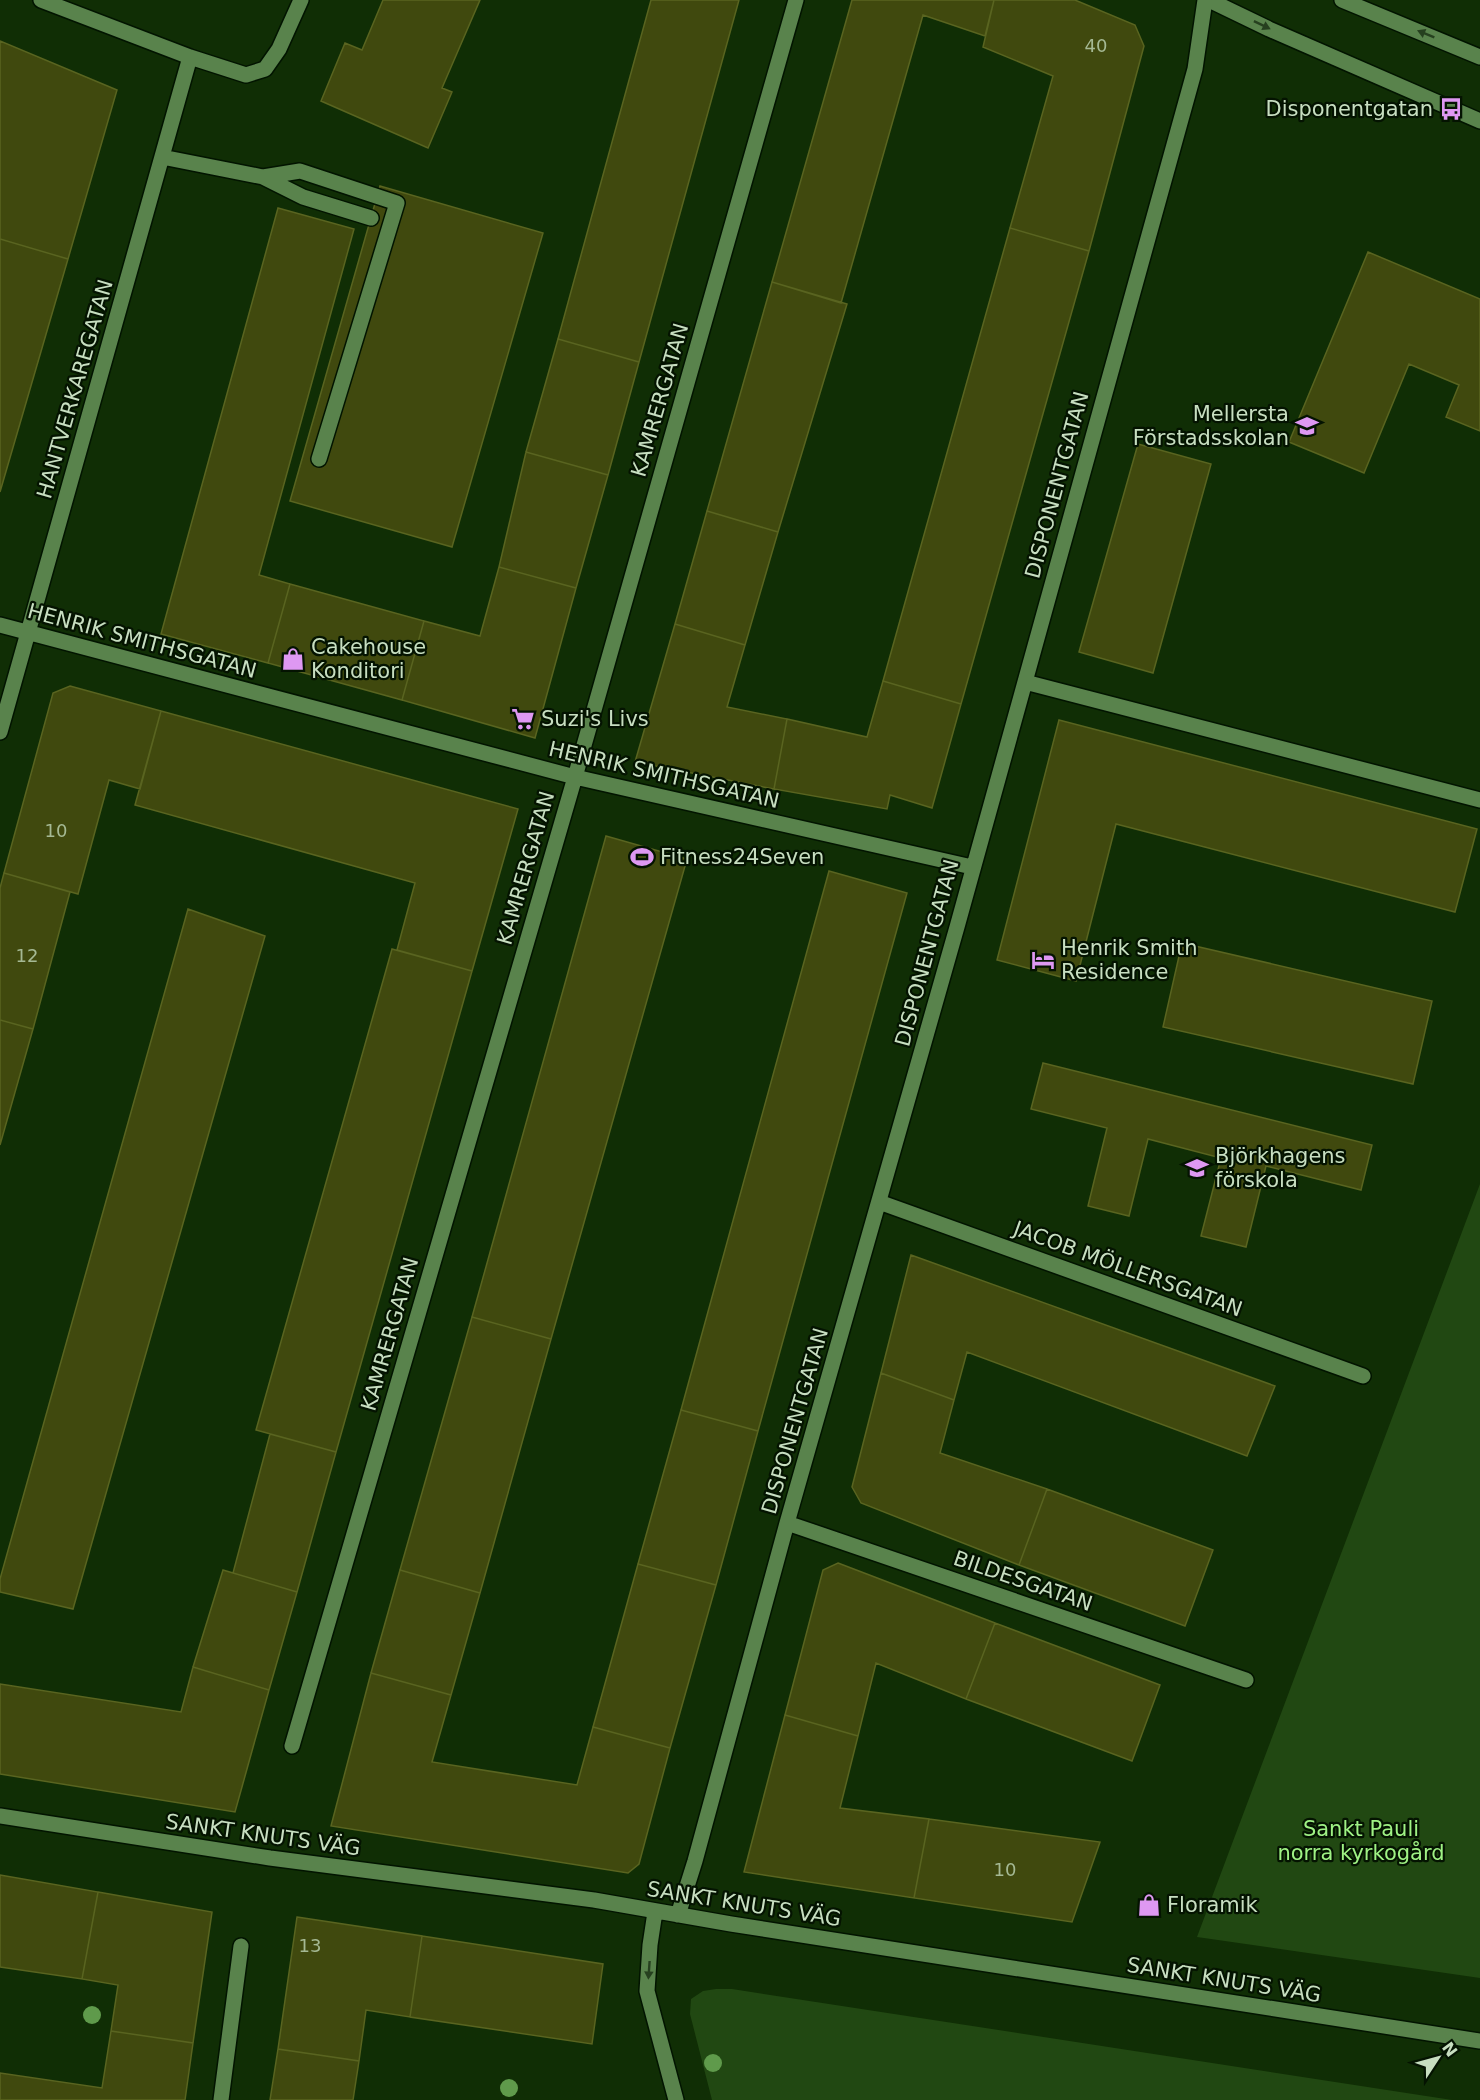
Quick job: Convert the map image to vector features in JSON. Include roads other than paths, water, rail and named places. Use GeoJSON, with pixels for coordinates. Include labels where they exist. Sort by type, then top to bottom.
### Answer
{"type":"FeatureCollection","features":[{"type":"Feature","properties":{"kind":"street"},"geometry":{"type":"LineString","coordinates":[[41,0],[73,6],[190,57],[246,75],[265,69],[279,49],[301,0]]}},
{"type":"Feature","properties":{"kind":"street","name":"KAMRERGATAN"},"geometry":{"type":"LineString","coordinates":[[292,1746],[575,777],[796,0]]}},
{"type":"Feature","properties":{"kind":"street"},"geometry":{"type":"LineString","coordinates":[[1207,0],[1480,121]]}},
{"type":"Feature","properties":{"kind":"street","name":"DISPONENTGATAN"},"geometry":{"type":"LineString","coordinates":[[678,1915],[696,1861],[787,1522],[879,1202],[1195,69],[1207,0]]}},
{"type":"Feature","properties":{"kind":"street"},"geometry":{"type":"LineString","coordinates":[[1342,0],[1480,57]]}},
{"type":"Feature","properties":{"kind":"street","name":"HANTVERKAREGATAN"},"geometry":{"type":"LineString","coordinates":[[0,732],[190,57]]}},
{"type":"Feature","properties":{"kind":"street"},"geometry":{"type":"LineString","coordinates":[[162,157],[263,177],[303,197],[371,218]]}},
{"type":"Feature","properties":{"kind":"street"},"geometry":{"type":"LineString","coordinates":[[263,177],[300,171],[397,203],[319,459]]}},
{"type":"Feature","properties":{"kind":"street","name":"HENRIK SMITHSGATAN"},"geometry":{"type":"LineString","coordinates":[[0,625],[575,777],[972,867]]}},
{"type":"Feature","properties":{"kind":"street"},"geometry":{"type":"LineString","coordinates":[[1025,682],[1480,800]]}},
{"type":"Feature","properties":{"kind":"street","name":"JACOB MÖLLERSGATAN"},"geometry":{"type":"LineString","coordinates":[[879,1202],[1363,1376]]}},
{"type":"Feature","properties":{"kind":"street","name":"BILDESGATAN"},"geometry":{"type":"LineString","coordinates":[[787,1522],[1246,1680]]}},
{"type":"Feature","properties":{"kind":"street","name":"SANKT KNUTS VÄG"},"geometry":{"type":"LineString","coordinates":[[0,1816],[270,1858],[594,1900],[655,1912],[1480,2041]]}},
{"type":"Feature","properties":{"kind":"street"},"geometry":{"type":"LineString","coordinates":[[655,1912],[647,1991],[676,2100]]}},
{"type":"Feature","properties":{"kind":"street"},"geometry":{"type":"LineString","coordinates":[[221,2100],[241,1946]]}},
{"type":"Feature","properties":{"kind":"place","name":"Disponentgatan"},"geometry":{"type":"Point","coordinates":[1451,109]}},
{"type":"Feature","properties":{"kind":"place","name":"Mellersta Förstadsskolan"},"geometry":{"type":"Point","coordinates":[1307,426]}},
{"type":"Feature","properties":{"kind":"place","name":"Cakehouse Konditori"},"geometry":{"type":"Point","coordinates":[293,659]}},
{"type":"Feature","properties":{"kind":"place","name":"Suzi's Livs"},"geometry":{"type":"Point","coordinates":[523,719]}},
{"type":"Feature","properties":{"kind":"place","name":"Fitness24Seven"},"geometry":{"type":"Point","coordinates":[642,857]}},
{"type":"Feature","properties":{"kind":"place","name":"Henrik Smith Residence"},"geometry":{"type":"Point","coordinates":[1043,960]}},
{"type":"Feature","properties":{"kind":"place","name":"Björkhagens förskola"},"geometry":{"type":"Point","coordinates":[1197,1168]}},
{"type":"Feature","properties":{"kind":"place","name":"Floramik"},"geometry":{"type":"Point","coordinates":[1149,1905]}},
{"type":"Feature","properties":{"kind":"park label","name":"Sankt Pauli norra kyrkogård"},"geometry":{"type":"Point","coordinates":[1361,1841]}}]}
